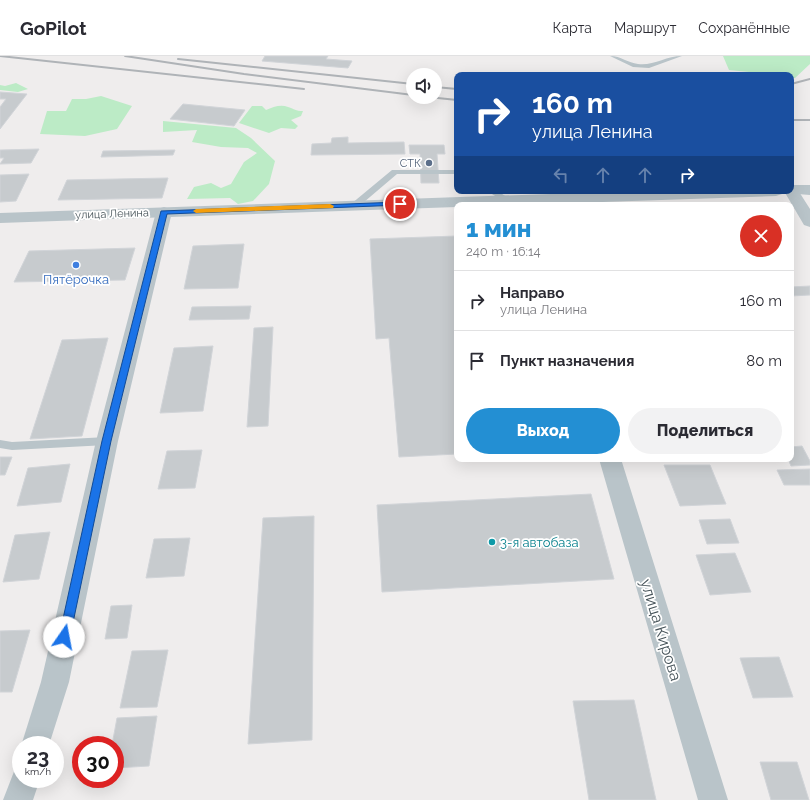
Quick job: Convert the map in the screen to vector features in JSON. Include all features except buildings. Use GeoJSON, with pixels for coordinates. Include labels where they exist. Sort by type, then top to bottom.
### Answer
{"type":"FeatureCollection","features":[{"type":"Feature","properties":{"kind":"street"},"geometry":{"type":"LineString","coordinates":[[794,190],[810,190]]}},
{"type":"Feature","properties":{"kind":"street","name":"улица Ленина"},"geometry":{"type":"LineString","coordinates":[[457,202],[508,200],[532,202],[653,194]]}},
{"type":"Feature","properties":{"kind":"street"},"geometry":{"type":"LineString","coordinates":[[793,194],[810,222]]}},
{"type":"Feature","properties":{"kind":"street","name":"улица Ленина"},"geometry":{"type":"LineString","coordinates":[[0,218],[454,202]]}},
{"type":"Feature","properties":{"kind":"street"},"geometry":{"type":"LineString","coordinates":[[38,736],[55,682],[107,441],[164,212]]}},
{"type":"Feature","properties":{"kind":"street","name":"улица Кирова"},"geometry":{"type":"LineString","coordinates":[[611,462],[713,800]]}},
{"type":"Feature","properties":{"kind":"street"},"geometry":{"type":"LineString","coordinates":[[18,800],[22,788]]}},
{"type":"Feature","properties":{"kind":"lane"},"geometry":{"type":"LineString","coordinates":[[613,56],[635,66],[649,66],[679,56]]}},
{"type":"Feature","properties":{"kind":"lane"},"geometry":{"type":"LineString","coordinates":[[354,206],[395,172],[454,172]]}},
{"type":"Feature","properties":{"kind":"lane"},"geometry":{"type":"LineString","coordinates":[[497,194],[508,200]]}},
{"type":"Feature","properties":{"kind":"lane"},"geometry":{"type":"LineString","coordinates":[[0,444],[12,446],[107,441]]}},
{"type":"Feature","properties":{"kind":"green space"},"geometry":{"type":"Polygon","coordinates":[[[723,56],[810,56],[810,64],[795,78],[794,72],[749,72],[729,70],[723,56]]]}},
{"type":"Feature","properties":{"kind":"green space"},"geometry":{"type":"Polygon","coordinates":[[[16,83],[28,89],[18,92],[0,90],[0,85],[5,86],[16,83]]]}},
{"type":"Feature","properties":{"kind":"green space"},"geometry":{"type":"Polygon","coordinates":[[[101,96],[132,106],[117,129],[85,136],[40,134],[47,111],[66,111],[72,99],[86,99],[101,96]]]}},
{"type":"Feature","properties":{"kind":"green space"},"geometry":{"type":"Polygon","coordinates":[[[252,106],[262,106],[266,110],[274,107],[285,106],[303,111],[301,116],[291,120],[298,126],[295,129],[281,128],[269,133],[239,123],[252,106]]]}},
{"type":"Feature","properties":{"kind":"green space"},"geometry":{"type":"Polygon","coordinates":[[[163,121],[236,128],[251,138],[275,161],[269,184],[253,201],[238,204],[230,198],[187,199],[194,187],[211,183],[221,188],[231,184],[244,162],[257,153],[248,148],[221,147],[192,142],[197,130],[163,132],[163,121]]]}},
{"type":"Feature","properties":{"kind":"railway"},"geometry":{"type":"LineString","coordinates":[[0,56],[304,89]]}},
{"type":"Feature","properties":{"kind":"railway"},"geometry":{"type":"LineString","coordinates":[[125,56],[244,74],[406,94]]}},
{"type":"Feature","properties":{"kind":"railway"},"geometry":{"type":"LineString","coordinates":[[178,59],[406,83]]}},
{"type":"Feature","properties":{"kind":"railway"},"geometry":{"type":"LineString","coordinates":[[794,83],[810,79]]}},
{"type":"Feature","properties":{"kind":"railway"},"geometry":{"type":"LineString","coordinates":[[442,88],[454,89]]}},
{"type":"Feature","properties":{"kind":"railway"},"geometry":{"type":"LineString","coordinates":[[442,98],[454,100]]}},
{"type":"Feature","properties":{"kind":"railway"},"geometry":{"type":"LineString","coordinates":[[794,120],[810,120]]}},
{"type":"Feature","properties":{"kind":"slow traffic"},"geometry":{"type":"LineString","coordinates":[[196,211],[330,206]]}},
{"type":"Feature","properties":{"kind":"place","name":"СТК"},"geometry":{"type":"Point","coordinates":[429,163]}},
{"type":"Feature","properties":{"kind":"place","name":"Пятёрочка"},"geometry":{"type":"Point","coordinates":[76,265]}},
{"type":"Feature","properties":{"kind":"place","name":"3-я автобаза"},"geometry":{"type":"Point","coordinates":[492,542]}},
{"type":"Feature","properties":{"kind":"route"},"geometry":{"type":"LineString","coordinates":[[64,637],[107,441],[164,212],[400,204]]}}]}
